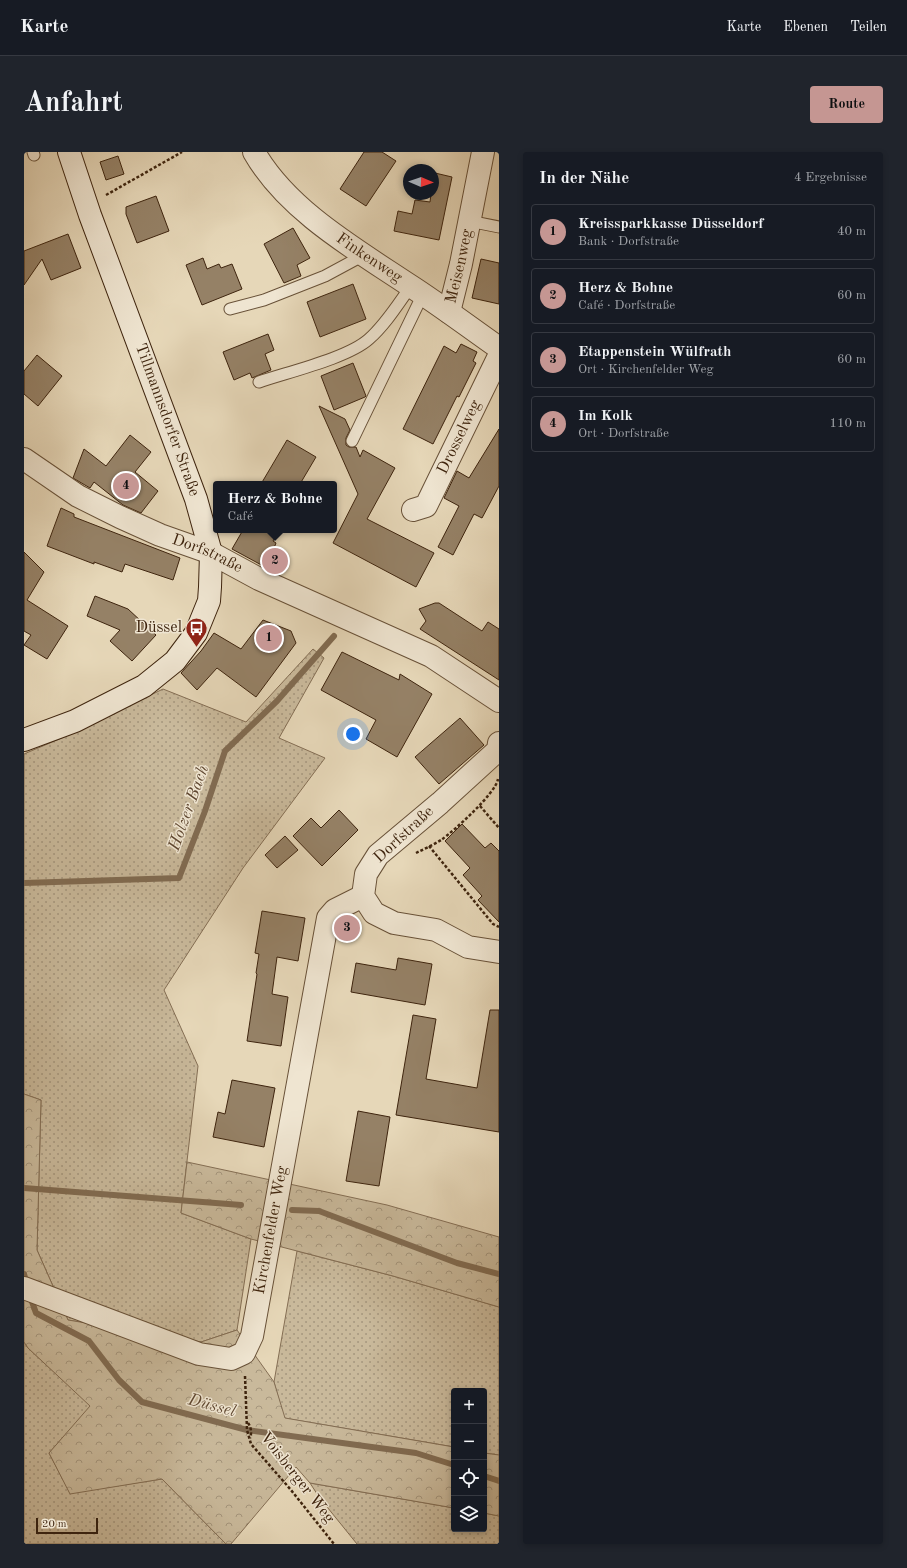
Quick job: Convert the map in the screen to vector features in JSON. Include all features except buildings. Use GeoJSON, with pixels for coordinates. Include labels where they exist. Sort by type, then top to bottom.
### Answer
{"type":"FeatureCollection","features":[{"type":"Feature","properties":{"kind":"street","name":"Tillmannsdorfer Straße"},"geometry":{"type":"LineString","coordinates":[[24,740],[75,721],[144,686],[175,661],[196,633],[209,601],[211,553],[193,492],[87,205],[69,152]]}},
{"type":"Feature","properties":{"kind":"street","name":"Finkenweg"},"geometry":{"type":"LineString","coordinates":[[254,152],[260,163],[284,192],[326,227],[499,348]]}},
{"type":"Feature","properties":{"kind":"street","name":"Meisenweg"},"geometry":{"type":"LineString","coordinates":[[449,312],[461,264],[483,152]]}},
{"type":"Feature","properties":{"kind":"street","name":"Drosselweg"},"geometry":{"type":"LineString","coordinates":[[413,510],[426,506],[499,356]]}},
{"type":"Feature","properties":{"kind":"street","name":"Dorfstraße"},"geometry":{"type":"LineString","coordinates":[[24,459],[78,496],[160,535],[211,553],[259,579],[431,656],[499,701]]}},
{"type":"Feature","properties":{"kind":"street","name":"Dorfstraße"},"geometry":{"type":"LineString","coordinates":[[363,896],[366,874],[378,855],[440,803],[499,748]]}},
{"type":"Feature","properties":{"kind":"street"},"geometry":{"type":"LineString","coordinates":[[363,896],[374,913],[394,923],[436,930],[468,947],[499,952]]}},
{"type":"Feature","properties":{"kind":"street","name":"Kirchenfelder Weg"},"geometry":{"type":"LineString","coordinates":[[244,1354],[252,1336],[328,918],[335,910],[363,896]]}},
{"type":"Feature","properties":{"kind":"street"},"geometry":{"type":"LineString","coordinates":[[30,1291],[199,1354],[231,1360],[244,1354]]}},
{"type":"Feature","properties":{"kind":"lane","name":"Meisenweg"},"geometry":{"type":"LineString","coordinates":[[469,221],[499,227]]}},
{"type":"Feature","properties":{"kind":"lane"},"geometry":{"type":"LineString","coordinates":[[230,309],[264,300],[325,276],[364,255]]}},
{"type":"Feature","properties":{"kind":"lane"},"geometry":{"type":"LineString","coordinates":[[259,382],[327,360],[357,348],[369,340],[417,290]]}},
{"type":"Feature","properties":{"kind":"lane"},"geometry":{"type":"LineString","coordinates":[[352,441],[417,290]]}},
{"type":"Feature","properties":{"kind":"path"},"geometry":{"type":"LineString","coordinates":[[87,205],[182,152]]}},
{"type":"Feature","properties":{"kind":"path"},"geometry":{"type":"LineString","coordinates":[[412,855],[442,839],[480,806],[498,784],[499,774]]}},
{"type":"Feature","properties":{"kind":"path"},"geometry":{"type":"LineString","coordinates":[[480,806],[499,828]]}},
{"type":"Feature","properties":{"kind":"path"},"geometry":{"type":"LineString","coordinates":[[429,846],[493,924],[499,927]]}},
{"type":"Feature","properties":{"kind":"path","name":"Voisberger Weg"},"geometry":{"type":"LineString","coordinates":[[244,1354],[247,1430],[251,1444],[291,1490],[334,1544]]}},
{"type":"Feature","properties":{"kind":"path"},"geometry":{"type":"LineString","coordinates":[[247,1422],[250,1426],[252,1434],[250,1439]]}},
{"type":"Feature","properties":{"kind":"green space"},"geometry":{"type":"Polygon","coordinates":[[[313,649],[324,658],[279,738],[325,758],[243,868],[164,990],[198,1066],[181,1213],[251,1239],[237,1330],[201,1342],[68,1320],[37,1250],[41,1100],[24,1094],[24,754],[71,734],[163,689],[246,722],[313,649]]]}},
{"type":"Feature","properties":{"kind":"green space"},"geometry":{"type":"Polygon","coordinates":[[[24,1094],[41,1100],[37,1250],[68,1320],[201,1342],[237,1330],[274,1382],[285,1418],[451,1446],[451,1507],[310,1483],[296,1467],[231,1544],[226,1544],[162,1479],[70,1494],[49,1453],[90,1406],[28,1348],[24,1342],[24,1094]]]}},
{"type":"Feature","properties":{"kind":"green space"},"geometry":{"type":"Polygon","coordinates":[[[187,1162],[387,1205],[499,1237],[499,1307],[393,1276],[251,1239],[181,1213],[187,1162]]]}},
{"type":"Feature","properties":{"kind":"green space"},"geometry":{"type":"Polygon","coordinates":[[[297,1251],[393,1276],[499,1307],[499,1455],[487,1453],[487,1388],[451,1388],[451,1446],[284,1418],[274,1382],[297,1251]]]}},
{"type":"Feature","properties":{"kind":"green space"},"geometry":{"type":"Polygon","coordinates":[[[24,1342],[28,1348],[91,1406],[49,1453],[70,1493],[162,1479],[226,1544],[24,1544],[24,1342]]]}},
{"type":"Feature","properties":{"kind":"green space"},"geometry":{"type":"Polygon","coordinates":[[[487,1453],[499,1455],[499,1516],[487,1514],[487,1453]]]}},
{"type":"Feature","properties":{"kind":"green space"},"geometry":{"type":"Polygon","coordinates":[[[310,1483],[451,1507],[451,1532],[487,1532],[487,1514],[499,1516],[499,1544],[357,1544],[319,1497],[310,1483]]]}},
{"type":"Feature","properties":{"kind":"waterway","name":"Holzer Bach"},"geometry":{"type":"LineString","coordinates":[[24,883],[179,878],[205,811],[225,751],[277,701],[334,636]]}},
{"type":"Feature","properties":{"kind":"waterway","name":"Düssel"},"geometry":{"type":"LineString","coordinates":[[24,1188],[241,1205]]}},
{"type":"Feature","properties":{"kind":"waterway","name":"Düssel"},"geometry":{"type":"LineString","coordinates":[[292,1210],[319,1211],[457,1263],[499,1274]]}},
{"type":"Feature","properties":{"kind":"waterway","name":"Düssel"},"geometry":{"type":"LineString","coordinates":[[24,1274],[27,1285]]}},
{"type":"Feature","properties":{"kind":"waterway","name":"Düssel"},"geometry":{"type":"LineString","coordinates":[[30,1296],[36,1313],[89,1341],[119,1380],[142,1402],[247,1430],[416,1453],[451,1464]]}},
{"type":"Feature","properties":{"kind":"waterway","name":"Düssel"},"geometry":{"type":"LineString","coordinates":[[487,1477],[499,1481]]}},
{"type":"Feature","properties":{"kind":"place","name":"Im Kolk"},"geometry":{"type":"Point","coordinates":[126,486]}},
{"type":"Feature","properties":{"kind":"place","name":"Herz & Bohne"},"geometry":{"type":"Point","coordinates":[275,561]}},
{"type":"Feature","properties":{"kind":"place","name":"Kreissparkkasse Düsseldorf"},"geometry":{"type":"Point","coordinates":[269,638]}},
{"type":"Feature","properties":{"kind":"place","name":"Düssel"},"geometry":{"type":"Point","coordinates":[197,648]}},
{"type":"Feature","properties":{"kind":"place","name":"Etappenstein Wülfrath"},"geometry":{"type":"Point","coordinates":[347,928]}}]}
